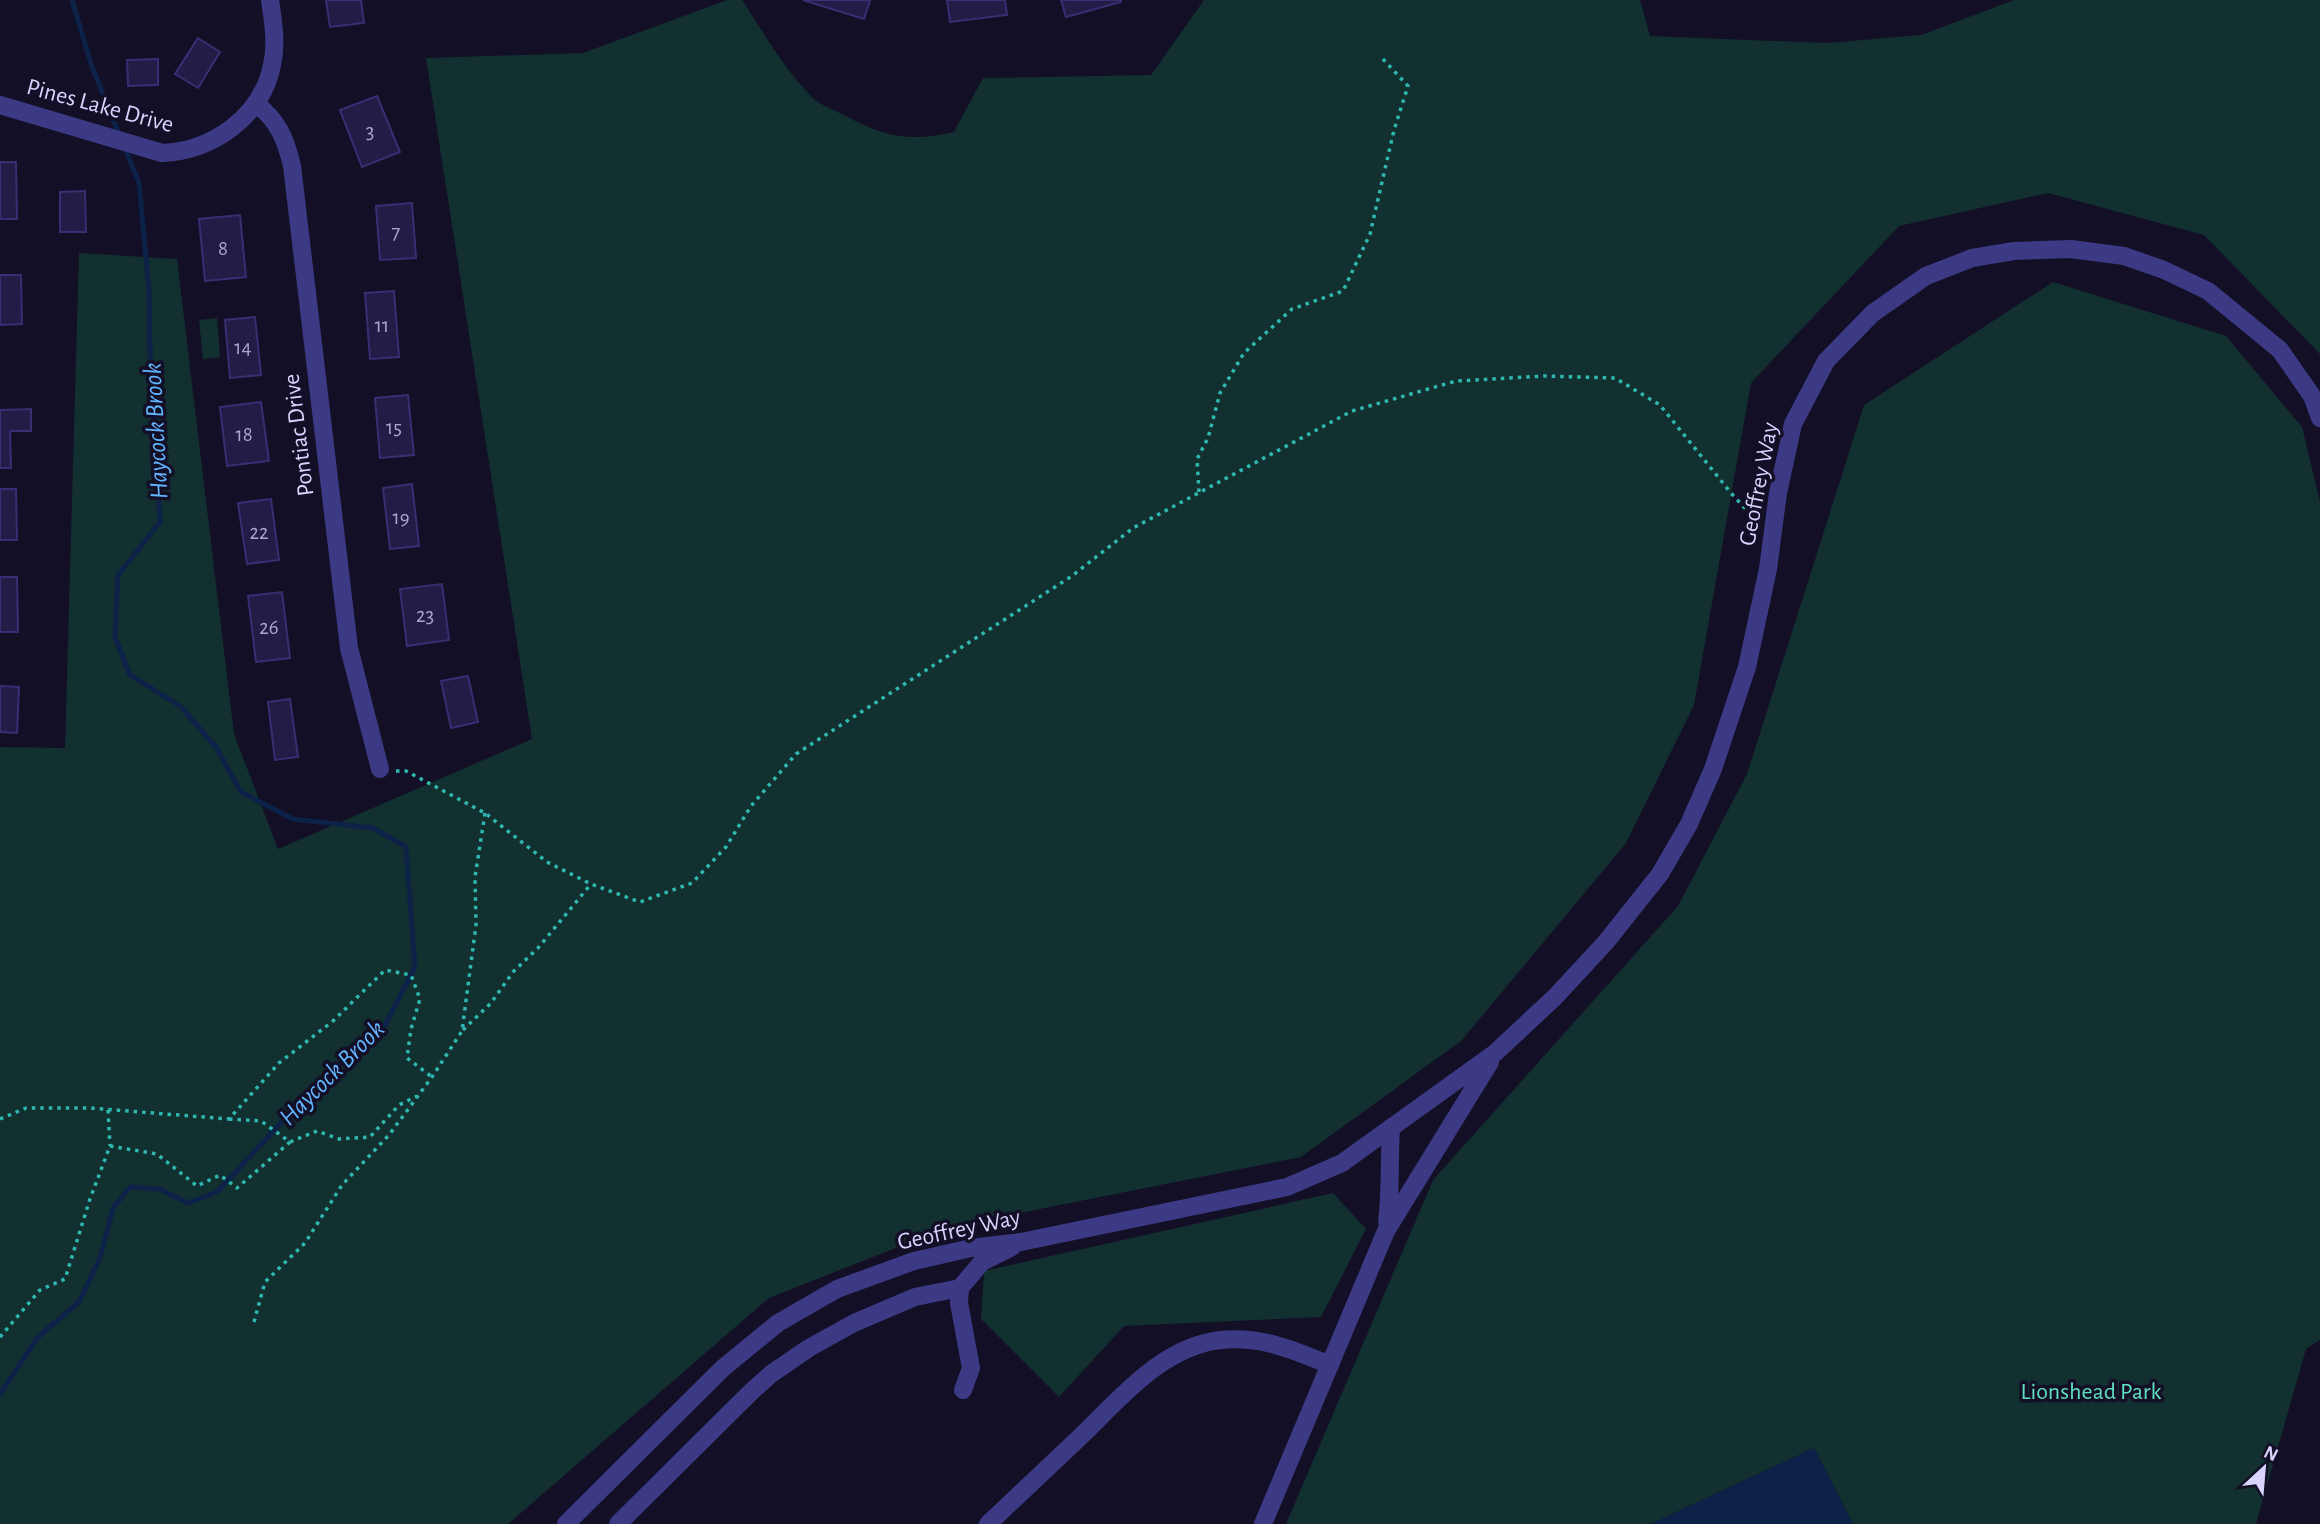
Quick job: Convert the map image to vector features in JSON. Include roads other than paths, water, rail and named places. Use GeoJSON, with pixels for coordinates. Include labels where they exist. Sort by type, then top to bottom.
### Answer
{"type":"FeatureCollection","features":[{"type":"Feature","properties":{"kind":"street"},"geometry":{"type":"LineString","coordinates":[[256,104],[272,66],[275,46],[270,0]]}},
{"type":"Feature","properties":{"kind":"street","name":"Pines Lake Drive"},"geometry":{"type":"LineString","coordinates":[[0,105],[162,153],[198,147],[232,128],[256,104]]}},
{"type":"Feature","properties":{"kind":"street","name":"Pontiac Drive"},"geometry":{"type":"LineString","coordinates":[[256,104],[279,126],[292,166],[349,648],[380,769]]}},
{"type":"Feature","properties":{"kind":"street","name":"Geoffrey Way"},"geometry":{"type":"LineString","coordinates":[[566,1524],[723,1368],[778,1323],[837,1289],[914,1261],[971,1248],[1021,1242],[1287,1187],[1342,1163],[1495,1053],[1555,997],[1606,942],[1660,874],[1689,824],[1713,769],[1747,667],[1768,569],[1778,494],[1794,424],[1826,361],[1874,313],[1926,276],[1972,258],[2014,251],[2071,249],[2124,256],[2164,270],[2208,291],[2280,350],[2312,396],[2320,418]]}},
{"type":"Feature","properties":{"kind":"street","name":"Geoffrey Way"},"geometry":{"type":"LineString","coordinates":[[1263,1524],[1386,1231],[1495,1053]]}},
{"type":"Feature","properties":{"kind":"street","name":"Geoffrey Way"},"geometry":{"type":"LineString","coordinates":[[1386,1231],[1391,1193],[1388,1163],[1391,1128]]}},
{"type":"Feature","properties":{"kind":"street"},"geometry":{"type":"LineString","coordinates":[[963,1390],[971,1368],[959,1303],[960,1288],[982,1262],[1021,1242]]}},
{"type":"Feature","properties":{"kind":"street"},"geometry":{"type":"LineString","coordinates":[[618,1524],[771,1374],[809,1348],[855,1322],[915,1297],[960,1288]]}},
{"type":"Feature","properties":{"kind":"street"},"geometry":{"type":"LineString","coordinates":[[988,1524],[1140,1380],[1177,1353],[1219,1340],[1242,1339],[1288,1347],[1330,1365]]}},
{"type":"Feature","properties":{"kind":"water"},"geometry":{"type":"Polygon","coordinates":[[[1814,1448],[1853,1524],[1651,1524],[1814,1448]]]}},
{"type":"Feature","properties":{"kind":"waterway","name":"Haycock Brook"},"geometry":{"type":"LineString","coordinates":[[72,0],[91,64],[120,137]]}},
{"type":"Feature","properties":{"kind":"waterway","name":"Haycock Brook"},"geometry":{"type":"LineString","coordinates":[[0,1394],[38,1337],[79,1302],[100,1258],[113,1208],[130,1187],[159,1189],[188,1203],[217,1192],[315,1086],[385,1025],[415,967],[406,847],[373,828],[293,819],[241,792],[216,747],[180,706],[130,675],[115,637],[118,575],[160,522],[149,290],[139,183],[124,146]]}},
{"type":"Feature","properties":{"kind":"park label","name":"Lionshead Park"},"geometry":{"type":"Point","coordinates":[2091,1392]}}]}
